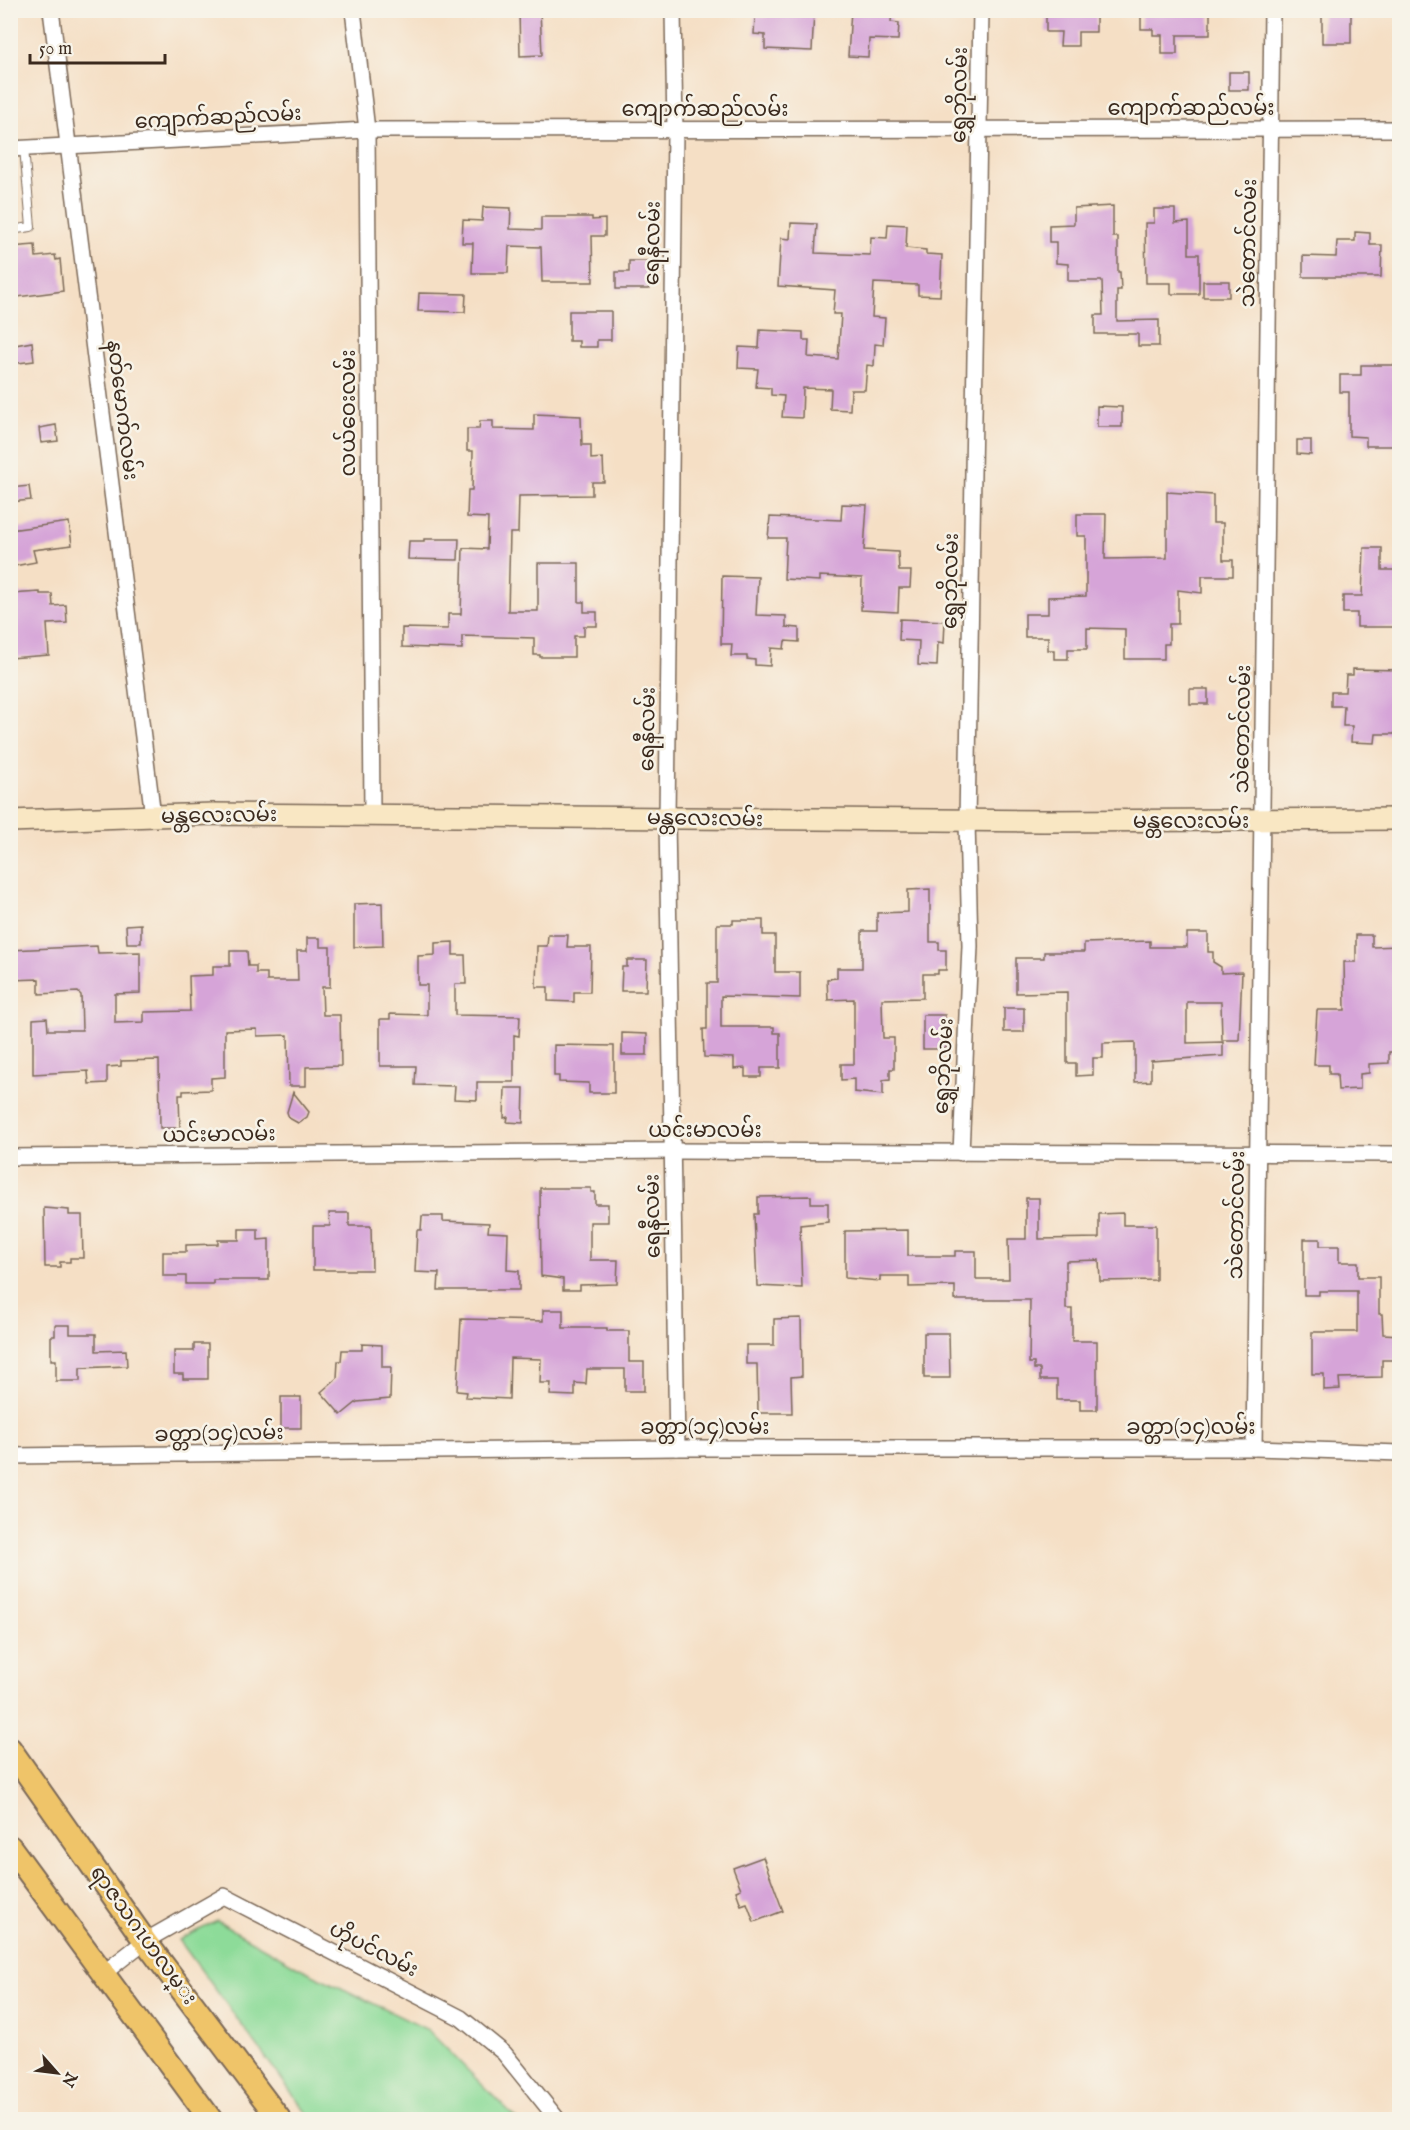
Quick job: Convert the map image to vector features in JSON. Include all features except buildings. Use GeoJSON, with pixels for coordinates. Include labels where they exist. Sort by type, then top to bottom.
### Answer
{"type":"FeatureCollection","features":[{"type":"Feature","properties":{"kind":"main road","name":"မန္တလေးလမ်း"},"geometry":{"type":"LineString","coordinates":[[10,821],[153,816],[372,815],[967,821],[1400,819]]}},
{"type":"Feature","properties":{"kind":"main road","name":"ရာဇသဂၤဟလမ္း"},"geometry":{"type":"LineString","coordinates":[[10,1749],[145,1941],[280,2120]]}},
{"type":"Feature","properties":{"kind":"main road"},"geometry":{"type":"LineString","coordinates":[[10,1847],[105,1972],[211,2120]]}},
{"type":"Feature","properties":{"kind":"street","name":"နတ်မောက်လမ်း"},"geometry":{"type":"LineString","coordinates":[[51,10],[153,816]]}},
{"type":"Feature","properties":{"kind":"street","name":"လယ်ဝေးလမ်း"},"geometry":{"type":"LineString","coordinates":[[353,10],[367,130],[372,815]]}},
{"type":"Feature","properties":{"kind":"street","name":"ရေနီလမ်း"},"geometry":{"type":"LineString","coordinates":[[673,10],[675,131],[667,818],[677,1448]]}},
{"type":"Feature","properties":{"kind":"street","name":"ရွှေဘိုလမ်း"},"geometry":{"type":"LineString","coordinates":[[961,1152],[970,946],[967,821],[981,10]]}},
{"type":"Feature","properties":{"kind":"street","name":"သဲတောင်လမ်း"},"geometry":{"type":"LineString","coordinates":[[1254,1448],[1272,10]]}},
{"type":"Feature","properties":{"kind":"street","name":"ကျောက်ဆည်လမ်း"},"geometry":{"type":"LineString","coordinates":[[17,149],[367,130],[1400,129]]}},
{"type":"Feature","properties":{"kind":"street","name":"ယင်းမာလမ်း"},"geometry":{"type":"LineString","coordinates":[[10,1157],[672,1151],[1400,1154]]}},
{"type":"Feature","properties":{"kind":"street","name":"ခတ္တာ(၁၄)လမ်း"},"geometry":{"type":"LineString","coordinates":[[10,1456],[677,1448],[1254,1448],[1400,1453]]}},
{"type":"Feature","properties":{"kind":"street","name":"ဟိုပင်လမ်း"},"geometry":{"type":"LineString","coordinates":[[145,1941],[224,1896],[461,2018],[504,2053],[558,2120]]}},
{"type":"Feature","properties":{"kind":"street"},"geometry":{"type":"LineString","coordinates":[[105,1972],[145,1941]]}},
{"type":"Feature","properties":{"kind":"lane"},"geometry":{"type":"LineString","coordinates":[[10,230],[31,227],[17,149]]}},
{"type":"Feature","properties":{"kind":"green space"},"geometry":{"type":"Polygon","coordinates":[[[217,1921],[298,1967],[428,2030],[516,2119],[311,2119],[179,1940],[217,1921]]]}}]}
